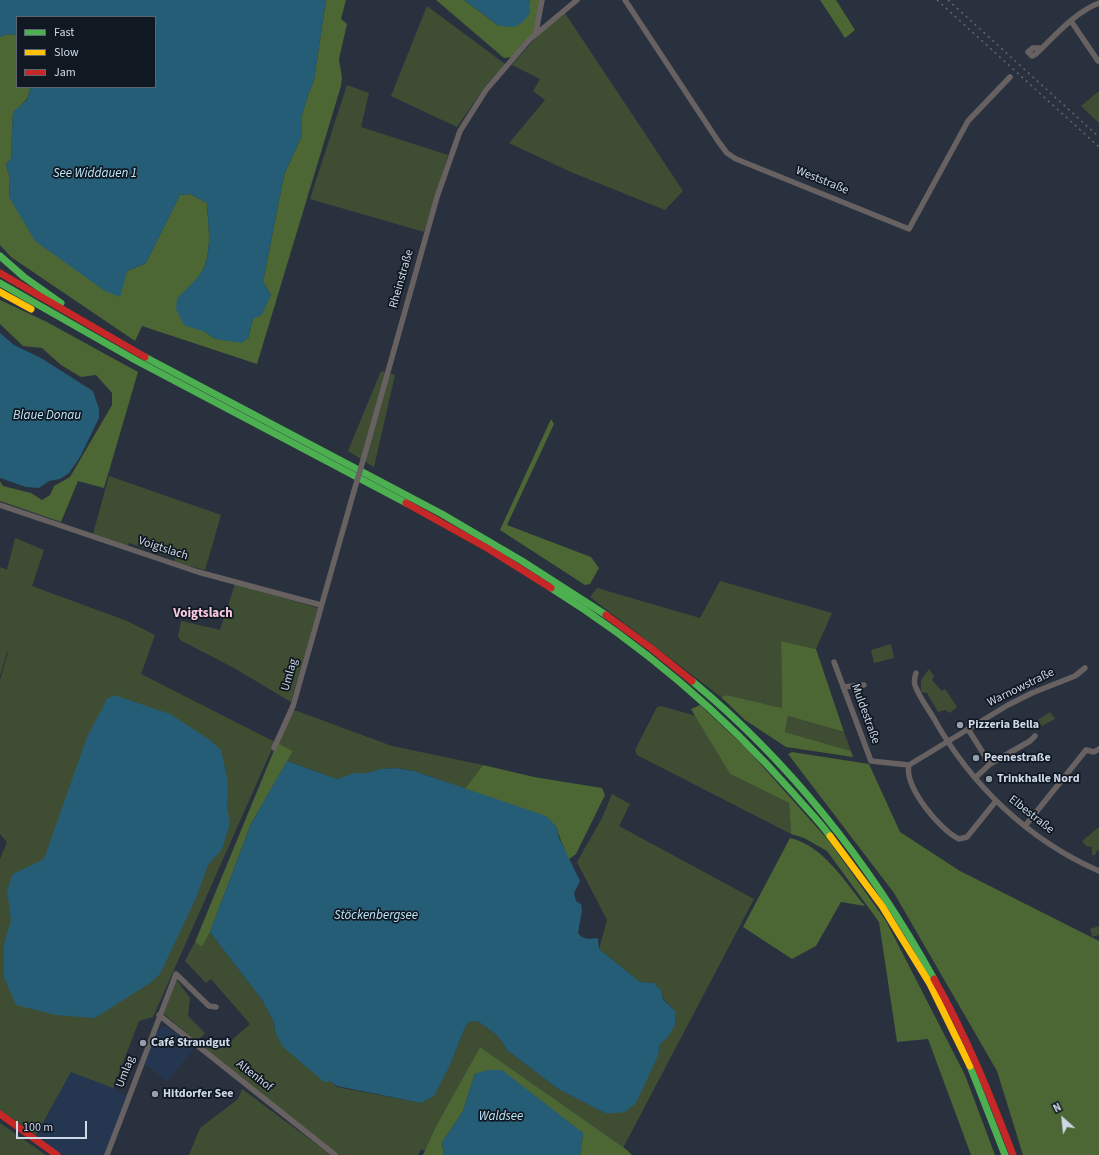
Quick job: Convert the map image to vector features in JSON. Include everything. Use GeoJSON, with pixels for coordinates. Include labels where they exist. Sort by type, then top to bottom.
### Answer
{"type":"FeatureCollection","features":[{"type":"Feature","properties":{"kind":"main road"},"geometry":{"type":"LineString","coordinates":[[0,256],[24,277]]}},
{"type":"Feature","properties":{"kind":"main road"},"geometry":{"type":"LineString","coordinates":[[0,263],[24,277],[134,351]]}},
{"type":"Feature","properties":{"kind":"main road"},"geometry":{"type":"LineString","coordinates":[[0,273],[80,321],[134,351],[436,510],[541,572],[591,604],[647,645],[722,707],[771,756],[823,813],[854,852],[897,914],[930,967],[956,1016],[982,1071],[1013,1155]]}},
{"type":"Feature","properties":{"kind":"main road"},"geometry":{"type":"LineString","coordinates":[[0,282],[131,359],[342,469],[512,563],[622,636],[677,679],[715,712],[762,757],[814,815],[843,852],[885,911],[923,973],[950,1022],[974,1075],[1005,1155]]}},
{"type":"Feature","properties":{"kind":"main road"},"geometry":{"type":"LineString","coordinates":[[0,292],[95,344],[131,359]]}},
{"type":"Feature","properties":{"kind":"main road"},"geometry":{"type":"LineString","coordinates":[[0,1114],[57,1155]]}},
{"type":"Feature","properties":{"kind":"street"},"geometry":{"type":"LineString","coordinates":[[536,32],[541,14],[542,0]]}},
{"type":"Feature","properties":{"kind":"street","name":"Rheinstraße"},"geometry":{"type":"LineString","coordinates":[[321,605],[437,196],[460,131],[486,90],[536,32],[577,0]]}},
{"type":"Feature","properties":{"kind":"street","name":"Weststraße"},"geometry":{"type":"LineString","coordinates":[[625,0],[727,153],[747,163],[908,229],[968,121],[1010,77]]}},
{"type":"Feature","properties":{"kind":"street"},"geometry":{"type":"LineString","coordinates":[[1042,48],[1071,21],[1091,6],[1099,3]]}},
{"type":"Feature","properties":{"kind":"street"},"geometry":{"type":"LineString","coordinates":[[541,14],[552,19]]}},
{"type":"Feature","properties":{"kind":"street"},"geometry":{"type":"LineString","coordinates":[[1071,21],[1098,61]]}},
{"type":"Feature","properties":{"kind":"street","name":"Voigtslach"},"geometry":{"type":"LineString","coordinates":[[0,505],[198,572],[321,605]]}},
{"type":"Feature","properties":{"kind":"street","name":"Umlag"},"geometry":{"type":"LineString","coordinates":[[274,748],[293,706],[321,605]]}},
{"type":"Feature","properties":{"kind":"street","name":"Muldestraße"},"geometry":{"type":"LineString","coordinates":[[834,662],[871,761],[909,765]]}},
{"type":"Feature","properties":{"kind":"street","name":"Warnowstraße"},"geometry":{"type":"LineString","coordinates":[[947,742],[1014,702],[1074,676],[1085,668]]}},
{"type":"Feature","properties":{"kind":"street"},"geometry":{"type":"LineString","coordinates":[[916,673],[915,685],[947,742],[909,765],[908,776],[923,803],[938,822],[959,840],[967,837],[996,801]]}},
{"type":"Feature","properties":{"kind":"street"},"geometry":{"type":"LineString","coordinates":[[844,687],[864,685]]}},
{"type":"Feature","properties":{"kind":"street"},"geometry":{"type":"LineString","coordinates":[[968,729],[990,764]]}},
{"type":"Feature","properties":{"kind":"street"},"geometry":{"type":"LineString","coordinates":[[974,778],[990,764],[1030,741],[1034,736]]}},
{"type":"Feature","properties":{"kind":"street","name":"Elbestraße"},"geometry":{"type":"LineString","coordinates":[[947,742],[974,778],[996,801],[1024,826],[1070,857],[1099,871]]}},
{"type":"Feature","properties":{"kind":"street"},"geometry":{"type":"LineString","coordinates":[[1024,826],[1086,750],[1094,752],[1099,749]]}},
{"type":"Feature","properties":{"kind":"street","name":"Umlag"},"geometry":{"type":"LineString","coordinates":[[107,1155],[159,1015],[176,974],[209,1006],[216,1007]]}},
{"type":"Feature","properties":{"kind":"street","name":"Altenhof"},"geometry":{"type":"LineString","coordinates":[[159,1015],[335,1155]]}},
{"type":"Feature","properties":{"kind":"shaded area"},"geometry":{"type":"Polygon","coordinates":[[[166,1026],[194,1048],[167,1082],[145,1064],[157,1030],[166,1026]]]}},
{"type":"Feature","properties":{"kind":"shaded area"},"geometry":{"type":"Polygon","coordinates":[[[71,1072],[113,1088],[126,1096],[106,1155],[62,1155],[36,1135],[71,1072]]]}},
{"type":"Feature","properties":{"kind":"green space"},"geometry":{"type":"Polygon","coordinates":[[[326,0],[346,0],[341,19],[347,24],[339,59],[342,78],[341,86],[257,364],[142,326],[135,341],[11,257],[0,245],[0,37],[8,34],[16,35],[16,88],[31,88],[27,99],[13,113],[11,158],[6,165],[10,177],[9,197],[127,271],[146,263],[180,195],[190,194],[207,203],[209,242],[205,265],[197,279],[177,299],[205,332],[215,339],[248,338],[253,319],[271,295],[263,282],[284,175],[302,135],[302,115],[314,80],[326,0]]]}},
{"type":"Feature","properties":{"kind":"green space"},"geometry":{"type":"Polygon","coordinates":[[[436,0],[464,0],[499,26],[530,2],[529,0],[541,0],[535,32],[512,57],[504,58],[436,0]]]}},
{"type":"Feature","properties":{"kind":"green space"},"geometry":{"type":"Polygon","coordinates":[[[820,0],[836,0],[855,30],[845,38],[820,0]]]}},
{"type":"Feature","properties":{"kind":"green space"},"geometry":{"type":"Polygon","coordinates":[[[427,6],[505,64],[484,88],[457,127],[391,96],[427,6]]]}},
{"type":"Feature","properties":{"kind":"green space"},"geometry":{"type":"Polygon","coordinates":[[[565,13],[683,191],[665,210],[571,172],[509,143],[545,100],[533,91],[540,79],[512,65],[537,36],[565,13]]]}},
{"type":"Feature","properties":{"kind":"green space"},"geometry":{"type":"Polygon","coordinates":[[[347,85],[369,93],[361,127],[448,155],[424,232],[310,199],[347,85]]]}},
{"type":"Feature","properties":{"kind":"green space"},"geometry":{"type":"Polygon","coordinates":[[[1099,91],[1099,123],[1081,106],[1099,91]]]}},
{"type":"Feature","properties":{"kind":"green space"},"geometry":{"type":"Polygon","coordinates":[[[0,300],[45,321],[138,372],[104,488],[78,481],[61,522],[0,501],[0,481],[3,486],[31,493],[42,500],[50,495],[54,486],[70,477],[112,405],[112,393],[96,375],[81,377],[61,365],[42,348],[23,346],[0,324],[0,300]]]}},
{"type":"Feature","properties":{"kind":"green space"},"geometry":{"type":"Polygon","coordinates":[[[381,371],[395,375],[374,467],[348,451],[381,371]]]}},
{"type":"Feature","properties":{"kind":"green space"},"geometry":{"type":"Polygon","coordinates":[[[551,419],[554,424],[507,525],[591,557],[599,568],[590,584],[585,585],[500,530],[551,419]]]}},
{"type":"Feature","properties":{"kind":"green space"},"geometry":{"type":"Polygon","coordinates":[[[109,476],[221,515],[205,570],[174,562],[175,558],[129,543],[127,547],[93,534],[109,476]]]}},
{"type":"Feature","properties":{"kind":"green space"},"geometry":{"type":"Polygon","coordinates":[[[15,538],[44,550],[32,586],[127,621],[155,635],[141,674],[275,742],[153,1017],[139,1021],[113,1088],[71,1072],[36,1135],[0,1110],[0,859],[7,842],[0,834],[0,680],[8,652],[5,651],[7,652],[0,676],[0,567],[7,570],[15,538]]]}},
{"type":"Feature","properties":{"kind":"green space"},"geometry":{"type":"Polygon","coordinates":[[[720,581],[832,613],[816,649],[781,641],[782,708],[727,695],[721,697],[590,597],[597,588],[700,618],[720,581]]]}},
{"type":"Feature","properties":{"kind":"green space"},"geometry":{"type":"Polygon","coordinates":[[[235,584],[318,608],[291,702],[234,668],[180,640],[178,636],[181,621],[220,630],[235,584]]]}},
{"type":"Feature","properties":{"kind":"green space"},"geometry":{"type":"Polygon","coordinates":[[[781,641],[816,649],[844,732],[788,716],[785,732],[851,751],[853,757],[786,747],[745,720],[721,697],[727,695],[782,708],[781,641]]]}},
{"type":"Feature","properties":{"kind":"green space"},"geometry":{"type":"Polygon","coordinates":[[[891,644],[894,658],[874,663],[871,650],[891,644]]]}},
{"type":"Feature","properties":{"kind":"green space"},"geometry":{"type":"Polygon","coordinates":[[[929,669],[934,676],[932,680],[942,691],[945,689],[957,707],[950,713],[945,710],[938,712],[927,693],[921,692],[921,680],[929,669]]]}},
{"type":"Feature","properties":{"kind":"green space"},"geometry":{"type":"Polygon","coordinates":[[[700,705],[748,750],[829,841],[886,921],[965,1075],[995,1155],[971,1155],[928,1039],[897,1042],[879,922],[827,851],[804,838],[791,834],[789,803],[730,774],[691,709],[700,705]]]}},
{"type":"Feature","properties":{"kind":"green space"},"geometry":{"type":"Polygon","coordinates":[[[661,706],[696,716],[730,774],[789,803],[791,834],[637,755],[635,750],[657,707],[661,706]]]}},
{"type":"Feature","properties":{"kind":"green space"},"geometry":{"type":"Polygon","coordinates":[[[293,711],[297,711],[392,746],[483,765],[464,790],[414,771],[397,768],[389,768],[337,779],[287,761],[293,751],[277,743],[293,711]]]}},
{"type":"Feature","properties":{"kind":"green space"},"geometry":{"type":"Polygon","coordinates":[[[1050,712],[1055,719],[1042,726],[1038,720],[1050,712]]]}},
{"type":"Feature","properties":{"kind":"green space"},"geometry":{"type":"Polygon","coordinates":[[[788,716],[844,732],[851,751],[785,732],[788,716]]]}},
{"type":"Feature","properties":{"kind":"green space"},"geometry":{"type":"Polygon","coordinates":[[[277,743],[293,751],[251,824],[210,932],[202,947],[195,942],[277,743]]]}},
{"type":"Feature","properties":{"kind":"green space"},"geometry":{"type":"Polygon","coordinates":[[[792,752],[869,764],[900,832],[960,871],[1099,941],[1099,1155],[1023,1155],[997,1071],[894,893],[788,754],[792,752]]]}},
{"type":"Feature","properties":{"kind":"green space"},"geometry":{"type":"Polygon","coordinates":[[[483,765],[534,777],[602,788],[605,795],[576,854],[568,860],[556,826],[464,790],[483,765]]]}},
{"type":"Feature","properties":{"kind":"green space"},"geometry":{"type":"Polygon","coordinates":[[[612,794],[630,804],[619,826],[754,899],[623,1148],[480,1047],[436,1126],[425,1151],[421,1149],[418,1155],[338,1155],[203,1048],[212,1038],[224,1047],[250,1024],[211,979],[206,983],[185,961],[195,942],[202,947],[210,932],[262,1000],[274,1022],[275,1031],[337,1087],[421,1103],[450,1065],[466,1025],[471,1021],[479,1022],[498,1036],[507,1050],[558,1089],[605,1113],[616,1113],[658,1056],[660,1044],[668,1037],[675,1011],[663,998],[661,990],[654,983],[640,982],[599,949],[607,920],[577,862],[602,818],[612,794]]]}},
{"type":"Feature","properties":{"kind":"green space"},"geometry":{"type":"Polygon","coordinates":[[[1099,827],[1099,851],[1097,850],[1095,855],[1092,855],[1092,847],[1086,846],[1082,841],[1099,827]]]}},
{"type":"Feature","properties":{"kind":"green space"},"geometry":{"type":"Polygon","coordinates":[[[790,838],[813,848],[823,856],[865,906],[841,902],[816,946],[792,959],[743,927],[790,838]]]}},
{"type":"Feature","properties":{"kind":"green space"},"geometry":{"type":"Polygon","coordinates":[[[1099,926],[1099,935],[1092,937],[1090,929],[1099,926]]]}},
{"type":"Feature","properties":{"kind":"green space"},"geometry":{"type":"Polygon","coordinates":[[[176,979],[190,998],[188,1016],[205,1033],[197,1042],[164,1014],[176,979]]]}},
{"type":"Feature","properties":{"kind":"green space"},"geometry":{"type":"Polygon","coordinates":[[[480,1047],[632,1155],[580,1155],[583,1133],[475,1074],[463,1111],[442,1143],[444,1155],[423,1155],[436,1126],[480,1047]]]}},
{"type":"Feature","properties":{"kind":"green space"},"geometry":{"type":"Polygon","coordinates":[[[242,1089],[331,1155],[189,1155],[200,1128],[238,1099],[242,1089]]]}},
{"type":"Feature","properties":{"kind":"green space"},"geometry":{"type":"Polygon","coordinates":[[[0,1123],[46,1155],[0,1155],[0,1123]]]}},
{"type":"Feature","properties":{"kind":"water","name":"See Widdauen 1"},"geometry":{"type":"Polygon","coordinates":[[[0,0],[326,0],[314,80],[302,115],[302,135],[284,175],[263,282],[271,295],[262,315],[253,319],[248,338],[242,343],[215,339],[205,332],[184,325],[176,309],[177,299],[200,274],[205,265],[209,234],[207,203],[190,194],[180,195],[146,263],[127,271],[120,297],[105,291],[35,241],[9,197],[10,177],[6,165],[11,158],[13,112],[27,100],[31,88],[156,88],[156,16],[16,16],[16,35],[8,34],[0,37],[0,0]]]}},
{"type":"Feature","properties":{"kind":"water"},"geometry":{"type":"Polygon","coordinates":[[[464,0],[529,0],[530,13],[523,22],[514,27],[499,26],[464,0]]]}},
{"type":"Feature","properties":{"kind":"water","name":"Blaue Donau"},"geometry":{"type":"Polygon","coordinates":[[[0,333],[14,345],[41,358],[93,391],[99,409],[99,418],[80,457],[69,473],[60,479],[49,481],[39,488],[26,487],[0,478],[0,333]]]}},
{"type":"Feature","properties":{"kind":"water"},"geometry":{"type":"Polygon","coordinates":[[[114,695],[170,714],[207,738],[221,750],[228,782],[227,808],[230,823],[222,849],[208,865],[196,898],[160,974],[150,983],[95,1018],[56,1015],[16,1005],[4,977],[4,944],[11,920],[7,890],[13,874],[44,859],[87,737],[107,699],[114,695]]]}},
{"type":"Feature","properties":{"kind":"water","name":"Stöckenbergsee"},"geometry":{"type":"Polygon","coordinates":[[[287,761],[337,779],[355,773],[368,773],[380,769],[396,768],[414,771],[546,816],[556,826],[559,838],[580,881],[574,893],[576,901],[581,904],[582,910],[578,933],[584,938],[598,938],[599,949],[640,982],[654,983],[661,990],[663,999],[675,1011],[675,1025],[668,1037],[660,1044],[658,1056],[636,1103],[625,1112],[605,1113],[558,1089],[507,1050],[498,1036],[479,1022],[471,1021],[466,1025],[450,1065],[434,1096],[421,1103],[337,1086],[330,1081],[324,1082],[282,1046],[275,1031],[274,1022],[262,1000],[210,932],[251,824],[287,761]]]}},
{"type":"Feature","properties":{"kind":"water","name":"Waldsee"},"geometry":{"type":"Polygon","coordinates":[[[488,1070],[502,1070],[583,1133],[580,1155],[444,1155],[442,1143],[463,1111],[475,1074],[488,1070]]]}},
{"type":"Feature","properties":{"kind":"railway"},"geometry":{"type":"LineString","coordinates":[[937,0],[1099,147]]}},
{"type":"Feature","properties":{"kind":"railway"},"geometry":{"type":"LineString","coordinates":[[948,0],[1099,137]]}},
{"type":"Feature","properties":{"kind":"traffic: fast"},"geometry":{"type":"LineString","coordinates":[[0,256],[24,277],[61,303]]}},
{"type":"Feature","properties":{"kind":"traffic: fast"},"geometry":{"type":"LineString","coordinates":[[0,283],[137,361],[406,503]]}},
{"type":"Feature","properties":{"kind":"traffic: fast"},"geometry":{"type":"LineString","coordinates":[[145,357],[442,514],[522,561],[606,615]]}},
{"type":"Feature","properties":{"kind":"traffic: fast"},"geometry":{"type":"LineString","coordinates":[[551,588],[617,633],[680,682],[739,736],[830,836]]}},
{"type":"Feature","properties":{"kind":"traffic: fast"},"geometry":{"type":"LineString","coordinates":[[692,681],[763,746],[827,819],[884,897],[910,937],[934,979]]}},
{"type":"Feature","properties":{"kind":"traffic: fast"},"geometry":{"type":"LineString","coordinates":[[970,1066],[1005,1155]]}},
{"type":"Feature","properties":{"kind":"traffic: slow"},"geometry":{"type":"LineString","coordinates":[[0,292],[31,309]]}},
{"type":"Feature","properties":{"kind":"traffic: slow"},"geometry":{"type":"LineString","coordinates":[[830,836],[882,906],[930,984],[970,1066]]}},
{"type":"Feature","properties":{"kind":"traffic: jam"},"geometry":{"type":"LineString","coordinates":[[0,273],[145,357]]}},
{"type":"Feature","properties":{"kind":"traffic: jam"},"geometry":{"type":"LineString","coordinates":[[406,503],[487,548],[551,588]]}},
{"type":"Feature","properties":{"kind":"traffic: jam"},"geometry":{"type":"LineString","coordinates":[[606,615],[651,648],[692,681]]}},
{"type":"Feature","properties":{"kind":"traffic: jam"},"geometry":{"type":"LineString","coordinates":[[934,979],[967,1043],[1013,1155]]}},
{"type":"Feature","properties":{"kind":"traffic: jam"},"geometry":{"type":"LineString","coordinates":[[0,1114],[57,1155]]}},
{"type":"Feature","properties":{"kind":"place","name":"Pizzeria Bella"},"geometry":{"type":"Point","coordinates":[960,725]}},
{"type":"Feature","properties":{"kind":"place","name":"Peenestraße"},"geometry":{"type":"Point","coordinates":[976,758]}},
{"type":"Feature","properties":{"kind":"place","name":"Trinkhalle Nord"},"geometry":{"type":"Point","coordinates":[989,779]}},
{"type":"Feature","properties":{"kind":"place","name":"Café Strandgut"},"geometry":{"type":"Point","coordinates":[143,1043]}},
{"type":"Feature","properties":{"kind":"place","name":"Hitdorfer See"},"geometry":{"type":"Point","coordinates":[155,1094]}},
{"type":"Feature","properties":{"kind":"district","name":"Voigtslach"},"geometry":{"type":"Point","coordinates":[203,614]}}]}
